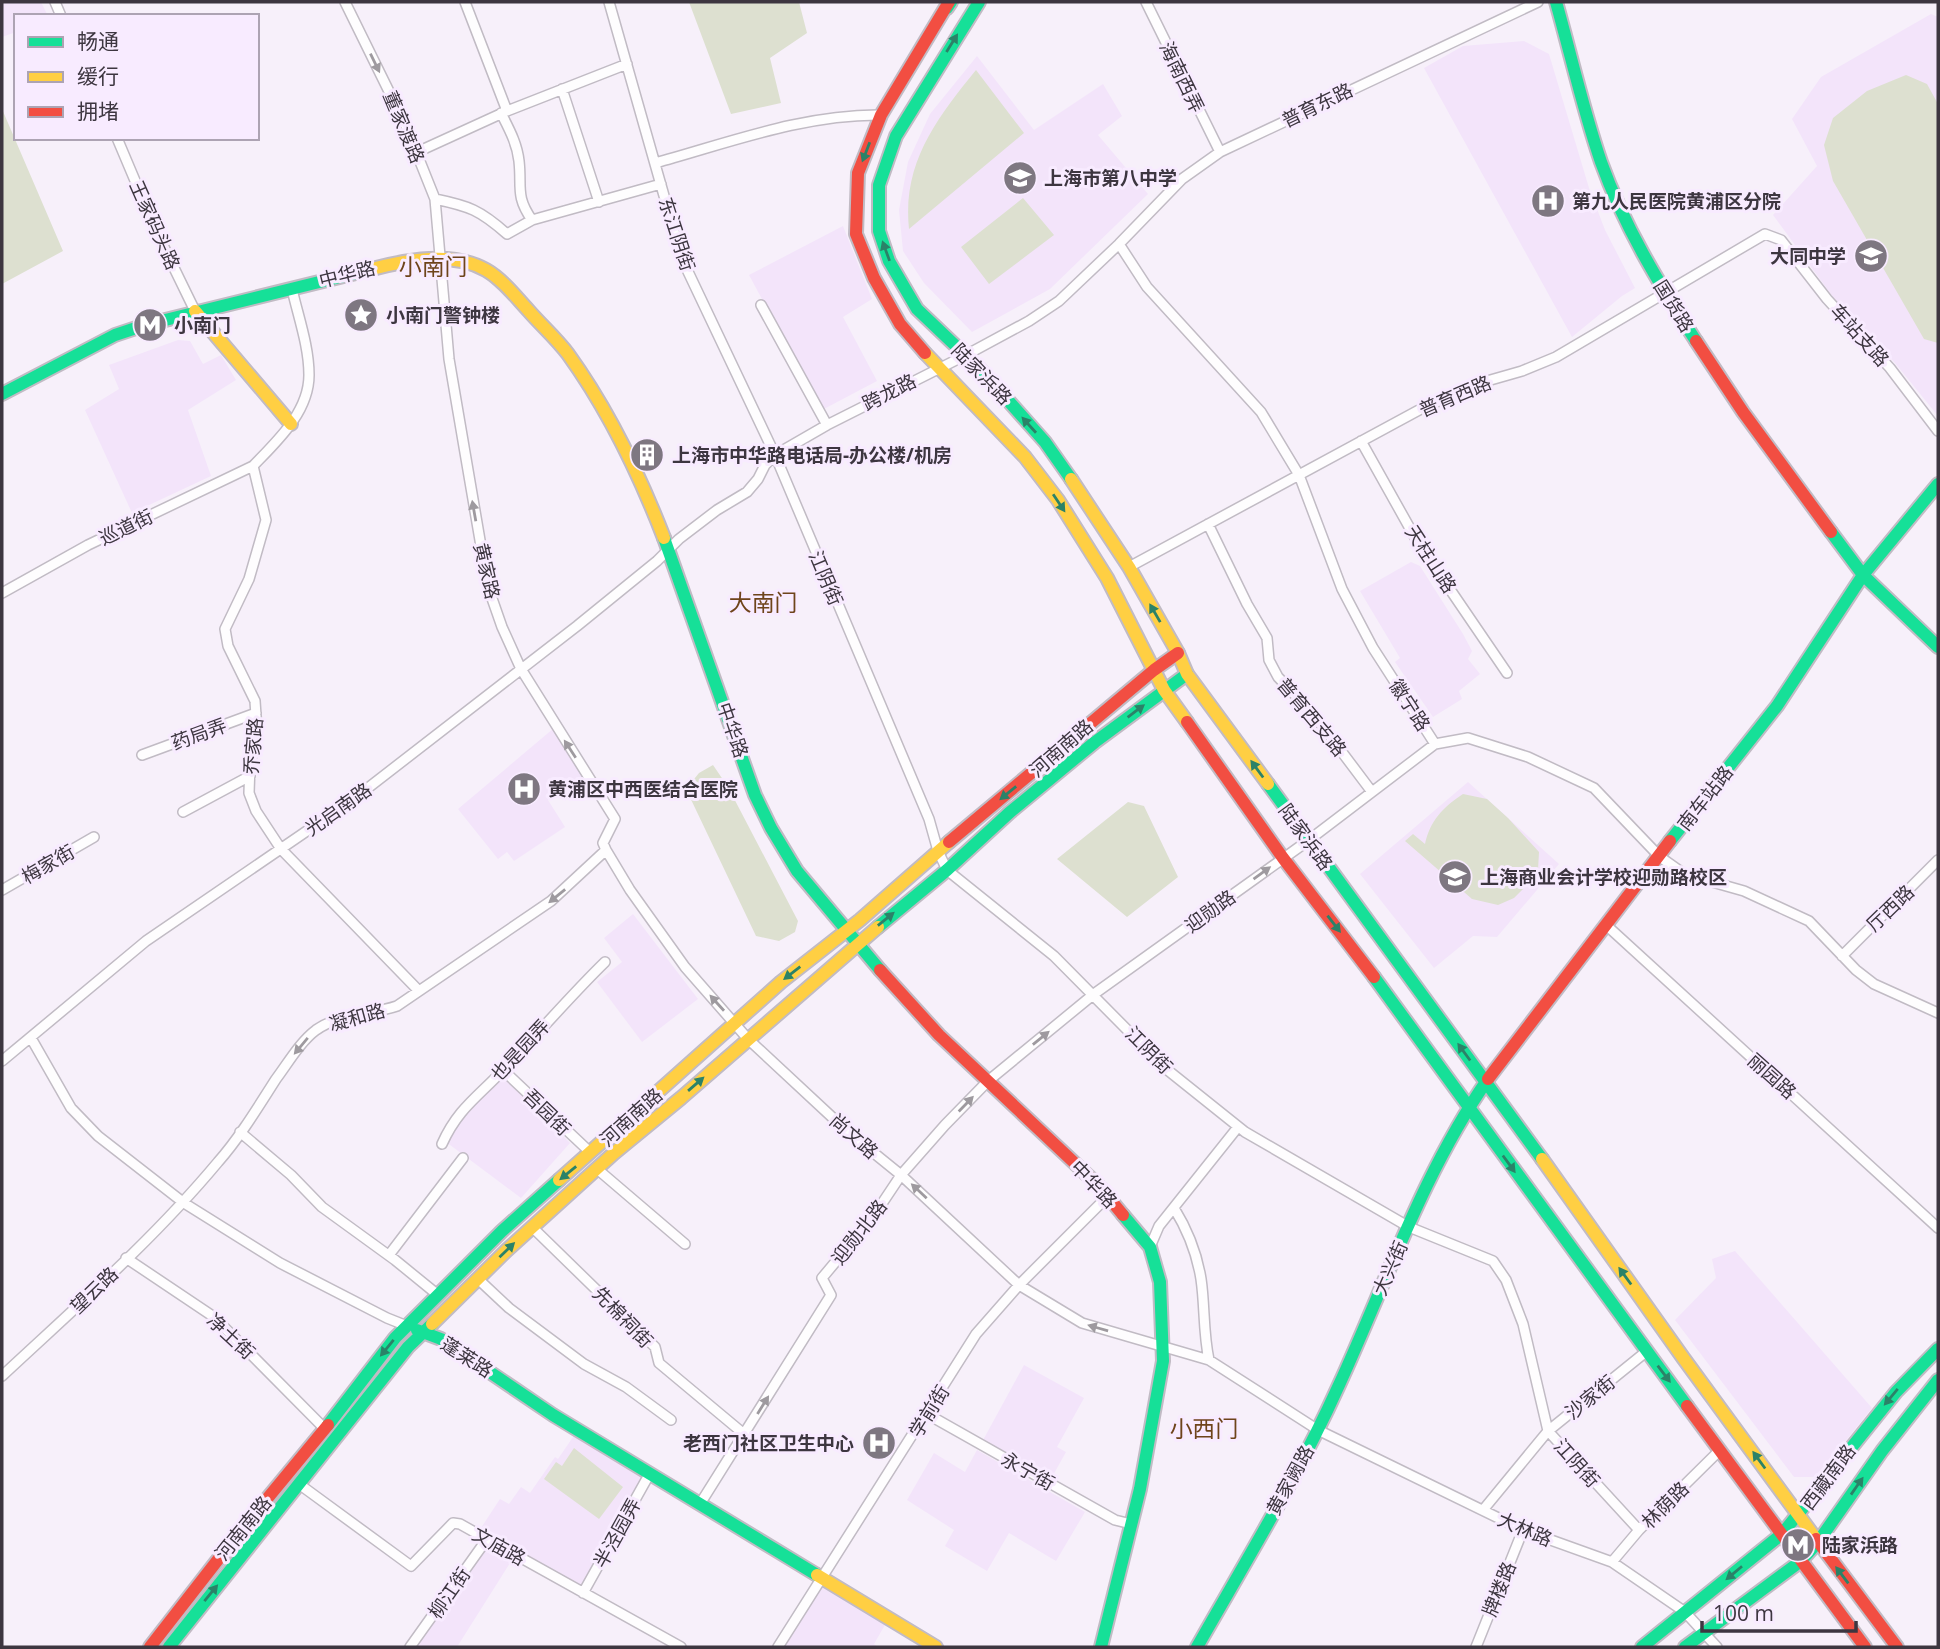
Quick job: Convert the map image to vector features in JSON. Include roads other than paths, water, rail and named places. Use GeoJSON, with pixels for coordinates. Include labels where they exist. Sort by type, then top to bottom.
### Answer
{"type":"FeatureCollection","features":[{"type":"Feature","properties":{"kind":"main road","name":"陆家浜路"},"geometry":{"type":"LineString","coordinates":[[979,2],[895,136],[879,185],[879,231],[889,261],[916,309],[966,355],[1045,442],[1129,567],[1187,674],[1897,1647]]}},
{"type":"Feature","properties":{"kind":"main road","name":"国货路"},"geometry":{"type":"LineString","coordinates":[[1556,2],[1601,161],[1629,228],[1665,294],[1744,412],[1863,575],[1938,647]]}},
{"type":"Feature","properties":{"kind":"main road","name":"陆家浜路"},"geometry":{"type":"LineString","coordinates":[[949,4],[881,115],[858,173],[856,234],[874,278],[900,324],[938,368],[1025,457],[1058,500],[1107,578],[1164,690],[1283,858],[1368,969],[1468,1109],[1866,1647]]}},
{"type":"Feature","properties":{"kind":"main road","name":"中华路"},"geometry":{"type":"LineString","coordinates":[[2,394],[115,335],[195,311],[404,261],[459,260],[487,270],[514,295],[566,353],[600,406],[647,495],[755,795],[797,871],[856,943],[939,1035],[1108,1196],[1150,1247],[1160,1282],[1164,1346],[1140,1489],[1101,1647]]}},
{"type":"Feature","properties":{"kind":"main road"},"geometry":{"type":"LineString","coordinates":[[195,311],[291,424]]}},
{"type":"Feature","properties":{"kind":"main road","name":"南车站路"},"geometry":{"type":"LineString","coordinates":[[1468,1109],[1605,924],[1777,706],[1863,575],[1938,484]]}},
{"type":"Feature","properties":{"kind":"main road","name":"河南南路"},"geometry":{"type":"LineString","coordinates":[[150,1647],[407,1326],[511,1223],[780,982],[846,930],[1154,670],[1178,653]]}},
{"type":"Feature","properties":{"kind":"main road","name":"河南南路"},"geometry":{"type":"LineString","coordinates":[[169,1647],[400,1357],[532,1227],[596,1168],[856,943],[947,870],[1009,813],[1095,742],[1187,674]]}},
{"type":"Feature","properties":{"kind":"main road","name":"大兴街"},"geometry":{"type":"LineString","coordinates":[[1318,1430],[1409,1227],[1468,1109]]}},
{"type":"Feature","properties":{"kind":"main road","name":"蓬莱路"},"geometry":{"type":"LineString","coordinates":[[407,1326],[441,1339],[553,1415],[936,1647]]}},
{"type":"Feature","properties":{"kind":"main road","name":"西藏南路"},"geometry":{"type":"LineString","coordinates":[[1642,1647],[1782,1534],[1876,1414],[1914,1370],[1938,1349]]}},
{"type":"Feature","properties":{"kind":"main road","name":"西藏南路"},"geometry":{"type":"LineString","coordinates":[[1685,1647],[1801,1561],[1938,1380]]}},
{"type":"Feature","properties":{"kind":"main road","name":"黄家阙路"},"geometry":{"type":"LineString","coordinates":[[1197,1647],[1318,1430]]}},
{"type":"Feature","properties":{"kind":"street","name":"董家渡路"},"geometry":{"type":"LineString","coordinates":[[345,2],[405,124],[435,199],[438,260]]}},
{"type":"Feature","properties":{"kind":"street"},"geometry":{"type":"LineString","coordinates":[[465,2],[514,139],[519,160],[523,206],[533,219]]}},
{"type":"Feature","properties":{"kind":"street","name":"东江阴街"},"geometry":{"type":"LineString","coordinates":[[609,2],[682,259],[775,455]]}},
{"type":"Feature","properties":{"kind":"street","name":"海南西弄"},"geometry":{"type":"LineString","coordinates":[[1146,2],[1220,152]]}},
{"type":"Feature","properties":{"kind":"street","name":"普育东路"},"geometry":{"type":"LineString","coordinates":[[1119,244],[1182,178],[1220,152],[1538,2]]}},
{"type":"Feature","properties":{"kind":"street"},"geometry":{"type":"LineString","coordinates":[[415,153],[504,112],[627,64]]}},
{"type":"Feature","properties":{"kind":"street"},"geometry":{"type":"LineString","coordinates":[[562,89],[599,202]]}},
{"type":"Feature","properties":{"kind":"street"},"geometry":{"type":"LineString","coordinates":[[655,163],[803,123],[850,115],[881,115]]}},
{"type":"Feature","properties":{"kind":"street","name":"王家码头路"},"geometry":{"type":"LineString","coordinates":[[118,140],[158,235],[195,311]]}},
{"type":"Feature","properties":{"kind":"street"},"geometry":{"type":"LineString","coordinates":[[435,199],[470,206],[507,234],[533,219],[661,184]]}},
{"type":"Feature","properties":{"kind":"street","name":"普育西路"},"geometry":{"type":"LineString","coordinates":[[1129,567],[1419,410],[1473,385],[1522,371],[1556,357],[1765,234],[1782,240]]}},
{"type":"Feature","properties":{"kind":"street","name":"车站支路"},"geometry":{"type":"LineString","coordinates":[[1782,240],[1827,299],[1890,368],[1938,431]]}},
{"type":"Feature","properties":{"kind":"street","name":"跨龙路"},"geometry":{"type":"LineString","coordinates":[[668,550],[717,510],[747,492],[775,455],[827,425],[966,355],[1059,301],[1119,244]]}},
{"type":"Feature","properties":{"kind":"street","name":"徽宁路"},"geometry":{"type":"LineString","coordinates":[[1119,244],[1147,287],[1261,412],[1299,475],[1342,589],[1373,648],[1435,744],[1468,738],[1528,757],[1594,788],[1660,857],[1684,874],[1744,891],[1809,921],[1842,956],[1874,984],[1938,1013]]}},
{"type":"Feature","properties":{"kind":"street","name":"黄家路"},"geometry":{"type":"LineString","coordinates":[[438,260],[454,397],[488,587],[521,669],[615,819],[603,843],[606,850]]}},
{"type":"Feature","properties":{"kind":"street"},"geometry":{"type":"LineString","coordinates":[[253,466],[291,424],[300,408],[309,377],[292,289]]}},
{"type":"Feature","properties":{"kind":"street"},"geometry":{"type":"LineString","coordinates":[[761,305],[827,425]]}},
{"type":"Feature","properties":{"kind":"street","name":"天柱山路"},"geometry":{"type":"LineString","coordinates":[[1361,442],[1417,541],[1507,673]]}},
{"type":"Feature","properties":{"kind":"street","name":"江阴街"},"geometry":{"type":"LineString","coordinates":[[775,455],[929,819],[938,851],[947,870],[1032,937],[1094,995],[1165,1068],[1238,1127],[1409,1227],[1493,1261],[1506,1280],[1523,1324],[1548,1431],[1639,1530]]}},
{"type":"Feature","properties":{"kind":"street","name":"巡道街"},"geometry":{"type":"LineString","coordinates":[[2,593],[88,545],[253,466]]}},
{"type":"Feature","properties":{"kind":"street","name":"乔家路"},"geometry":{"type":"LineString","coordinates":[[253,466],[266,520],[249,579],[225,629],[228,646],[255,701],[257,730],[249,793],[256,811],[281,849],[419,991]]}},
{"type":"Feature","properties":{"kind":"street","name":"普育西支路"},"geometry":{"type":"LineString","coordinates":[[1208,524],[1247,604],[1267,638],[1269,660],[1278,677],[1314,715],[1372,792]]}},
{"type":"Feature","properties":{"kind":"street","name":"光启南路"},"geometry":{"type":"LineString","coordinates":[[2,1061],[146,941],[355,798],[668,550]]}},
{"type":"Feature","properties":{"kind":"street","name":"药局弄"},"geometry":{"type":"LineString","coordinates":[[142,755],[256,713]]}},
{"type":"Feature","properties":{"kind":"street","name":"迎勋路"},"geometry":{"type":"LineString","coordinates":[[988,1082],[1094,995],[1309,840],[1435,744]]}},
{"type":"Feature","properties":{"kind":"street"},"geometry":{"type":"LineString","coordinates":[[183,812],[250,776]]}},
{"type":"Feature","properties":{"kind":"street","name":"梅家街"},"geometry":{"type":"LineString","coordinates":[[2,890],[94,837]]}},
{"type":"Feature","properties":{"kind":"street","name":"凝和路"},"geometry":{"type":"LineString","coordinates":[[184,1203],[227,1151],[289,1061],[314,1031],[328,1022],[347,1016],[376,1013],[397,1006],[551,901],[606,850]]}},
{"type":"Feature","properties":{"kind":"street","name":"尚文路"},"geometry":{"type":"LineString","coordinates":[[606,850],[630,890],[685,967],[748,1039],[848,1132],[901,1175],[1019,1285],[1082,1323],[1164,1346]]}},
{"type":"Feature","properties":{"kind":"street","name":"厅西路"},"geometry":{"type":"LineString","coordinates":[[1842,956],[1938,860]]}},
{"type":"Feature","properties":{"kind":"street","name":"丽园路"},"geometry":{"type":"LineString","coordinates":[[1605,924],[1938,1227]]}},
{"type":"Feature","properties":{"kind":"street","name":"也是园弄"},"geometry":{"type":"LineString","coordinates":[[442,1144],[462,1109],[503,1070],[605,961]]}},
{"type":"Feature","properties":{"kind":"street","name":"蓬莱路"},"geometry":{"type":"LineString","coordinates":[[31,1038],[71,1108],[98,1136],[184,1203],[280,1263],[407,1326]]}},
{"type":"Feature","properties":{"kind":"street","name":"吾园街"},"geometry":{"type":"LineString","coordinates":[[503,1070],[591,1153]]}},
{"type":"Feature","properties":{"kind":"street","name":"迎勋北路"},"geometry":{"type":"LineString","coordinates":[[700,1504],[831,1295],[822,1278],[873,1217],[901,1175],[988,1082]]}},
{"type":"Feature","properties":{"kind":"street"},"geometry":{"type":"LineString","coordinates":[[1150,1247],[1159,1226],[1238,1127]]}},
{"type":"Feature","properties":{"kind":"street"},"geometry":{"type":"LineString","coordinates":[[240,1132],[323,1206],[438,1295]]}},
{"type":"Feature","properties":{"kind":"street"},"geometry":{"type":"LineString","coordinates":[[389,1255],[463,1158]]}},
{"type":"Feature","properties":{"kind":"street"},"geometry":{"type":"LineString","coordinates":[[596,1168],[685,1244]]}},
{"type":"Feature","properties":{"kind":"street","name":"学前街"},"geometry":{"type":"LineString","coordinates":[[778,1647],[976,1334],[1019,1285],[1108,1196]]}},
{"type":"Feature","properties":{"kind":"street","name":"望云路"},"geometry":{"type":"LineString","coordinates":[[2,1376],[184,1203]]}},
{"type":"Feature","properties":{"kind":"street"},"geometry":{"type":"LineString","coordinates":[[1174,1208],[1184,1225],[1200,1279],[1203,1334],[1209,1360]]}},
{"type":"Feature","properties":{"kind":"street","name":"先棉祠街"},"geometry":{"type":"LineString","coordinates":[[532,1227],[655,1347],[659,1363],[744,1434]]}},
{"type":"Feature","properties":{"kind":"street","name":"净土街"},"geometry":{"type":"LineString","coordinates":[[126,1258],[214,1317],[325,1429]]}},
{"type":"Feature","properties":{"kind":"street"},"geometry":{"type":"LineString","coordinates":[[478,1279],[509,1308],[584,1364],[626,1387],[671,1420]]}},
{"type":"Feature","properties":{"kind":"street","name":"黄家阙路"},"geometry":{"type":"LineString","coordinates":[[1164,1346],[1209,1360],[1318,1430]]}},
{"type":"Feature","properties":{"kind":"street","name":"沙家街"},"geometry":{"type":"LineString","coordinates":[[1483,1510],[1548,1431],[1647,1351]]}},
{"type":"Feature","properties":{"kind":"street","name":"永宁街"},"geometry":{"type":"LineString","coordinates":[[927,1414],[1115,1520],[1131,1524]]}},
{"type":"Feature","properties":{"kind":"street","name":"大林路"},"geometry":{"type":"LineString","coordinates":[[1318,1430],[1522,1530],[1612,1562],[1685,1612],[1717,1647]]}},
{"type":"Feature","properties":{"kind":"street","name":"林荫路"},"geometry":{"type":"LineString","coordinates":[[1612,1562],[1639,1530],[1720,1450]]}},
{"type":"Feature","properties":{"kind":"street","name":"半泾园弄"},"geometry":{"type":"LineString","coordinates":[[583,1593],[650,1473]]}},
{"type":"Feature","properties":{"kind":"street","name":"文庙路"},"geometry":{"type":"LineString","coordinates":[[299,1484],[411,1566],[453,1523],[460,1524],[681,1647]]}},
{"type":"Feature","properties":{"kind":"street","name":"牌楼路"},"geometry":{"type":"LineString","coordinates":[[1476,1647],[1522,1530]]}},
{"type":"Feature","properties":{"kind":"street","name":"柳江街"},"geometry":{"type":"LineString","coordinates":[[410,1647],[487,1539]]}},
{"type":"Feature","properties":{"kind":"place","name":"上海市第八中学"},"geometry":{"type":"Point","coordinates":[1020,178]}},
{"type":"Feature","properties":{"kind":"place","name":"第九人民医院黄浦区分院"},"geometry":{"type":"Point","coordinates":[1548,201]}},
{"type":"Feature","properties":{"kind":"place","name":"大同中学"},"geometry":{"type":"Point","coordinates":[1871,256]}},
{"type":"Feature","properties":{"kind":"place","name":"小南门警钟楼"},"geometry":{"type":"Point","coordinates":[361,315]}},
{"type":"Feature","properties":{"kind":"place","name":"小南门"},"geometry":{"type":"Point","coordinates":[150,325]}},
{"type":"Feature","properties":{"kind":"place","name":"上海市中华路电话局-办公楼/机房"},"geometry":{"type":"Point","coordinates":[647,455]}},
{"type":"Feature","properties":{"kind":"place","name":"黄浦区中西医结合医院"},"geometry":{"type":"Point","coordinates":[524,789]}},
{"type":"Feature","properties":{"kind":"place","name":"上海商业会计学校迎勋路校区"},"geometry":{"type":"Point","coordinates":[1455,877]}},
{"type":"Feature","properties":{"kind":"place","name":"老西门社区卫生中心"},"geometry":{"type":"Point","coordinates":[879,1443]}},
{"type":"Feature","properties":{"kind":"place","name":"陆家浜路"},"geometry":{"type":"Point","coordinates":[1798,1545]}},
{"type":"Feature","properties":{"kind":"district","name":"小南门"},"geometry":{"type":"Point","coordinates":[433,266]}},
{"type":"Feature","properties":{"kind":"district","name":"大南门"},"geometry":{"type":"Point","coordinates":[763,602]}},
{"type":"Feature","properties":{"kind":"district","name":"小西门"},"geometry":{"type":"Point","coordinates":[1204,1428]}}]}
